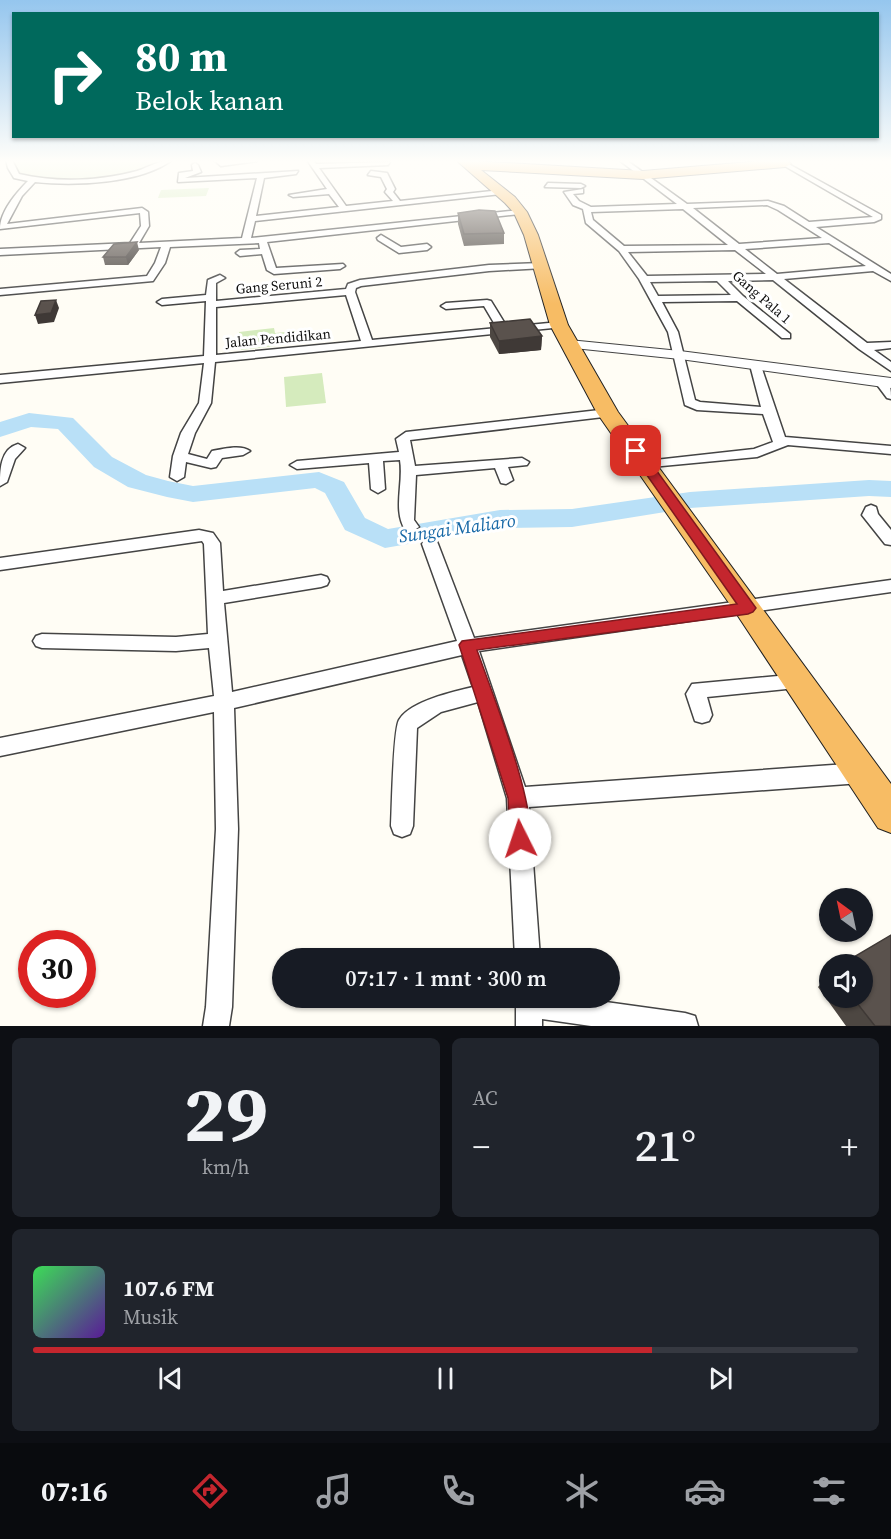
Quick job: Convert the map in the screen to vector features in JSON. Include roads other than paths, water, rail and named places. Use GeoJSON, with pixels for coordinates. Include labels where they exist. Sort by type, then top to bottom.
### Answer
{"type":"FeatureCollection","features":[{"type":"Feature","properties":{"kind":"highway"},"geometry":{"type":"LineString","coordinates":[[516,208],[531,235],[559,325],[609,413],[748,608],[891,815]]}},
{"type":"Feature","properties":{"kind":"street"},"geometry":{"type":"LineString","coordinates":[[1,226],[12,208]]}},
{"type":"Feature","properties":{"kind":"street"},"geometry":{"type":"LineString","coordinates":[[246,241],[254,208]]}},
{"type":"Feature","properties":{"kind":"street"},"geometry":{"type":"LineString","coordinates":[[252,219],[354,208]]}},
{"type":"Feature","properties":{"kind":"street"},"geometry":{"type":"LineString","coordinates":[[433,208],[520,212]]}},
{"type":"Feature","properties":{"kind":"street"},"geometry":{"type":"LineString","coordinates":[[0,252],[262,240],[406,225],[445,208]]}},
{"type":"Feature","properties":{"kind":"street"},"geometry":{"type":"LineString","coordinates":[[643,208],[588,209],[585,211],[589,221],[622,249],[644,279],[674,332],[688,400],[697,406],[768,411]]}},
{"type":"Feature","properties":{"kind":"street"},"geometry":{"type":"LineString","coordinates":[[687,208],[891,368]]}},
{"type":"Feature","properties":{"kind":"street"},"geometry":{"type":"LineString","coordinates":[[780,208],[891,278]]}},
{"type":"Feature","properties":{"kind":"street"},"geometry":{"type":"LineString","coordinates":[[805,225],[869,221],[878,217],[862,208]]}},
{"type":"Feature","properties":{"kind":"street"},"geometry":{"type":"LineString","coordinates":[[1,226],[141,210],[144,212],[145,226],[133,246]]}},
{"type":"Feature","properties":{"kind":"street"},"geometry":{"type":"LineString","coordinates":[[406,225],[412,233],[377,238],[399,250],[427,247]]}},
{"type":"Feature","properties":{"kind":"street"},"geometry":{"type":"LineString","coordinates":[[262,240],[274,271],[340,266]]}},
{"type":"Feature","properties":{"kind":"street"},"geometry":{"type":"LineString","coordinates":[[622,249],[737,247],[830,240]]}},
{"type":"Feature","properties":{"kind":"street"},"geometry":{"type":"LineString","coordinates":[[202,256],[206,244]]}},
{"type":"Feature","properties":{"kind":"street"},"geometry":{"type":"LineString","coordinates":[[0,292],[150,279],[160,263],[166,245]]}},
{"type":"Feature","properties":{"kind":"street"},"geometry":{"type":"LineString","coordinates":[[240,252],[266,251]]}},
{"type":"Feature","properties":{"kind":"street","name":"Gang Seruni 2"},"geometry":{"type":"LineString","coordinates":[[150,279],[161,297],[211,301],[350,292],[351,286],[360,283],[489,268],[541,266]]}},
{"type":"Feature","properties":{"kind":"street"},"geometry":{"type":"LineString","coordinates":[[644,279],[773,277],[875,268]]}},
{"type":"Feature","properties":{"kind":"street"},"geometry":{"type":"LineString","coordinates":[[177,477],[180,456],[192,424],[205,403],[210,359],[211,282],[220,278]]}},
{"type":"Feature","properties":{"kind":"street","name":"Gang Pala 1"},"geometry":{"type":"LineString","coordinates":[[720,279],[739,298],[786,336]]}},
{"type":"Feature","properties":{"kind":"street"},"geometry":{"type":"LineString","coordinates":[[350,292],[368,344]]}},
{"type":"Feature","properties":{"kind":"street"},"geometry":{"type":"LineString","coordinates":[[655,299],[739,298]]}},
{"type":"Feature","properties":{"kind":"street"},"geometry":{"type":"LineString","coordinates":[[446,306],[487,303],[504,330]]}},
{"type":"Feature","properties":{"kind":"street","name":"Jalan Pendidikan"},"geometry":{"type":"LineString","coordinates":[[0,379],[559,325]]}},
{"type":"Feature","properties":{"kind":"street"},"geometry":{"type":"LineString","coordinates":[[568,344],[680,355],[886,382],[891,395]]}},
{"type":"Feature","properties":{"kind":"street"},"geometry":{"type":"LineString","coordinates":[[863,347],[891,345]]}},
{"type":"Feature","properties":{"kind":"street"},"geometry":{"type":"LineString","coordinates":[[756,366],[768,411],[780,442]]}},
{"type":"Feature","properties":{"kind":"street"},"geometry":{"type":"LineString","coordinates":[[411,527],[406,520],[409,471],[403,439],[410,434],[609,413]]}},
{"type":"Feature","properties":{"kind":"street"},"geometry":{"type":"LineString","coordinates":[[646,465],[757,453],[780,442],[790,441],[891,450]]}},
{"type":"Feature","properties":{"kind":"street"},"geometry":{"type":"LineString","coordinates":[[0,482],[9,458],[18,448]]}},
{"type":"Feature","properties":{"kind":"street"},"geometry":{"type":"LineString","coordinates":[[180,456],[211,464],[217,454],[243,451]]}},
{"type":"Feature","properties":{"kind":"street"},"geometry":{"type":"LineString","coordinates":[[297,465],[407,455]]}},
{"type":"Feature","properties":{"kind":"street"},"geometry":{"type":"LineString","coordinates":[[376,458],[378,489]]}},
{"type":"Feature","properties":{"kind":"street"},"geometry":{"type":"LineString","coordinates":[[409,471],[522,462]]}},
{"type":"Feature","properties":{"kind":"street"},"geometry":{"type":"LineString","coordinates":[[500,464],[506,480]]}},
{"type":"Feature","properties":{"kind":"street"},"geometry":{"type":"LineString","coordinates":[[871,510],[870,516],[891,540]]}},
{"type":"Feature","properties":{"kind":"street"},"geometry":{"type":"LineString","coordinates":[[0,564],[199,535],[207,537],[212,543],[217,640],[224,702],[227,828],[219,1006],[216,1026]]}},
{"type":"Feature","properties":{"kind":"street"},"geometry":{"type":"LineString","coordinates":[[430,544],[485,693],[518,798],[526,948]]}},
{"type":"Feature","properties":{"kind":"street"},"geometry":{"type":"LineString","coordinates":[[216,598],[321,581]]}},
{"type":"Feature","properties":{"kind":"street"},"geometry":{"type":"LineString","coordinates":[[0,747],[224,702],[468,645],[748,608],[891,586]]}},
{"type":"Feature","properties":{"kind":"street"},"geometry":{"type":"LineString","coordinates":[[42,641],[176,644],[217,640]]}},
{"type":"Feature","properties":{"kind":"street"},"geometry":{"type":"LineString","coordinates":[[702,715],[696,694],[699,690],[799,682]]}},
{"type":"Feature","properties":{"kind":"street"},"geometry":{"type":"LineString","coordinates":[[402,826],[407,724],[416,715],[442,702],[485,693]]}},
{"type":"Feature","properties":{"kind":"street"},"geometry":{"type":"LineString","coordinates":[[518,798],[861,773]]}},
{"type":"Feature","properties":{"kind":"street"},"geometry":{"type":"LineString","coordinates":[[529,1009],[684,1026]]}},
{"type":"Feature","properties":{"kind":"waterway","name":"Sungai Maliaro"},"geometry":{"type":"LineString","coordinates":[[0,430],[29,420],[65,423],[103,462],[137,481],[193,494],[319,480],[335,488],[355,524],[385,539],[500,519],[572,518],[690,500],[869,488],[891,489]]}}]}
